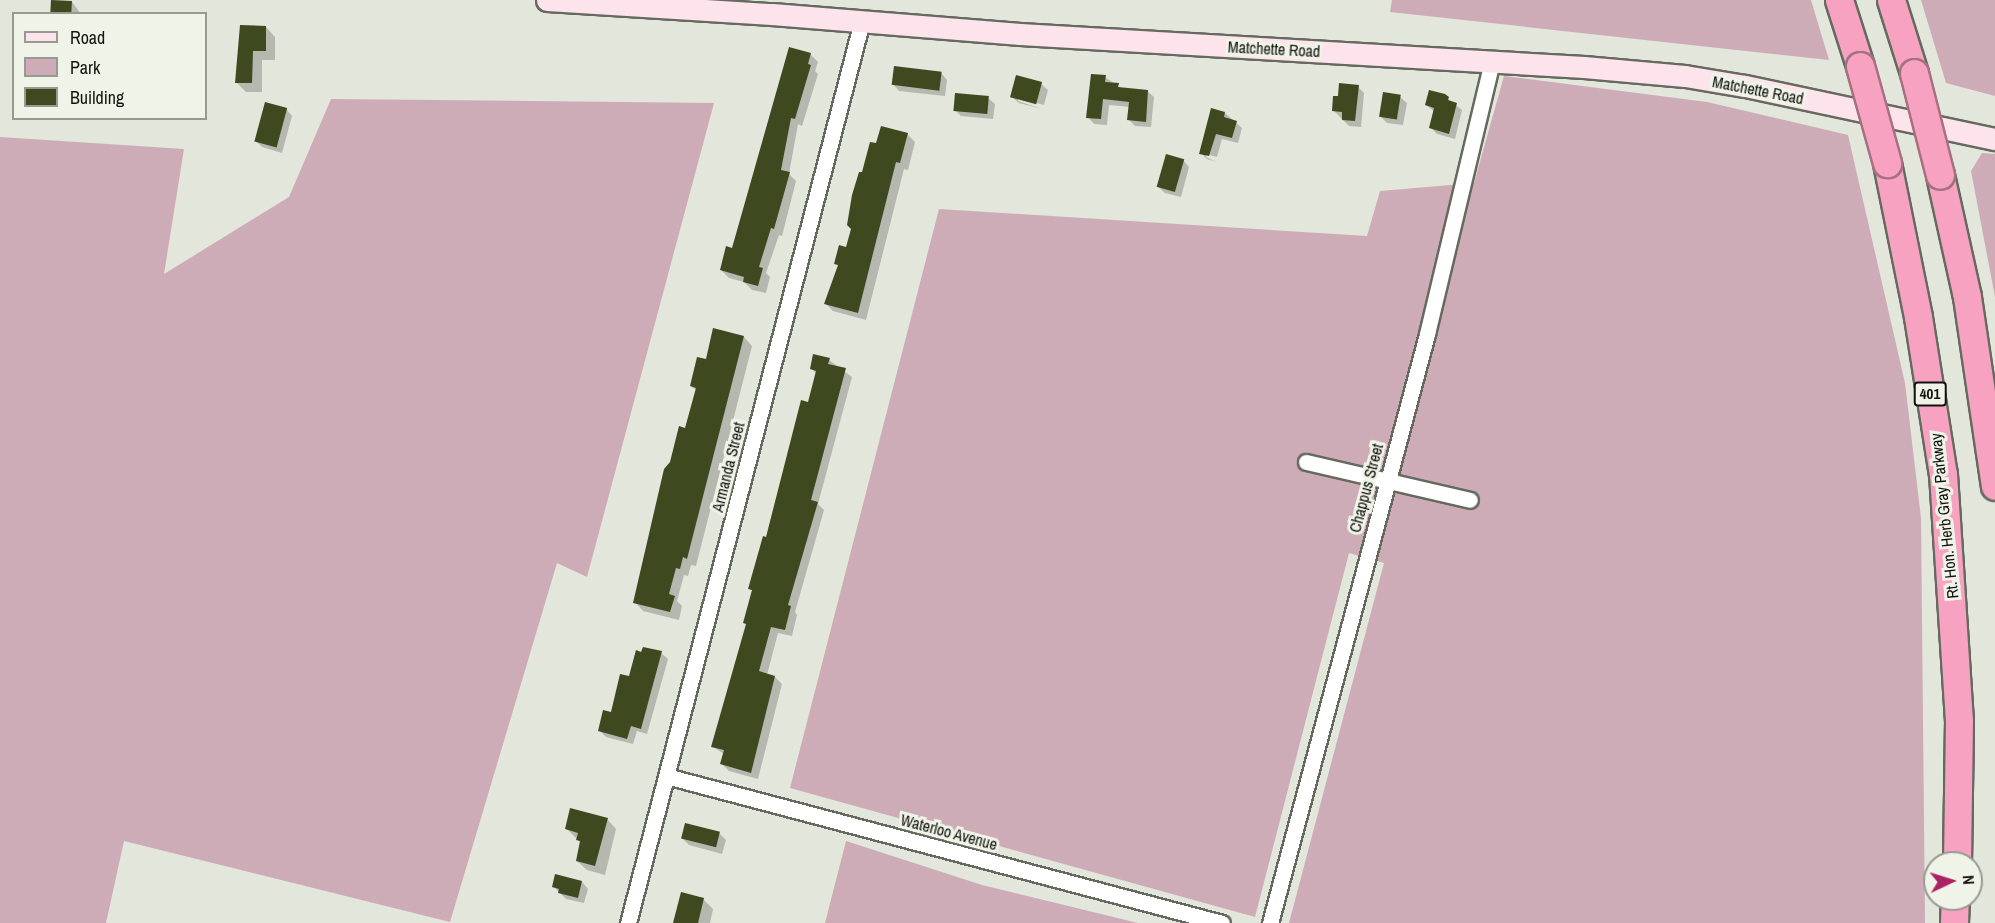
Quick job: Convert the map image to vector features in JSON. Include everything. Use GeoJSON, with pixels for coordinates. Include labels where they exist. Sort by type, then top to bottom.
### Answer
{"type":"FeatureCollection","features":[{"type":"Feature","properties":{"kind":"highway","name":"Rt. Hon. Herb Gray Parkway"},"geometry":{"type":"LineString","coordinates":[[1839,0],[1887,163],[1918,317],[1943,474],[1959,720],[1957,851]]}},
{"type":"Feature","properties":{"kind":"highway"},"geometry":{"type":"LineString","coordinates":[[1891,0],[1914,73],[1940,175],[1967,297],[1995,486]]}},
{"type":"Feature","properties":{"kind":"street","name":"Matchette Road"},"geometry":{"type":"LineString","coordinates":[[547,0],[774,7],[862,21],[1020,34],[1492,62],[1685,76],[1745,86],[1995,139]]}},
{"type":"Feature","properties":{"kind":"street","name":"Armanda Street"},"geometry":{"type":"LineString","coordinates":[[628,923],[862,21]]}},
{"type":"Feature","properties":{"kind":"street","name":"Chappus Street"},"geometry":{"type":"LineString","coordinates":[[1270,923],[1386,480],[1427,334],[1492,62]]}},
{"type":"Feature","properties":{"kind":"street"},"geometry":{"type":"LineString","coordinates":[[1306,462],[1470,500]]}},
{"type":"Feature","properties":{"kind":"street","name":"Waterloo Avenue"},"geometry":{"type":"LineString","coordinates":[[666,776],[1222,923]]}},
{"type":"Feature","properties":{"kind":"green space"},"geometry":{"type":"Polygon","coordinates":[[[1392,0],[1811,0],[1829,60],[1390,12],[1392,0]]]}},
{"type":"Feature","properties":{"kind":"green space"},"geometry":{"type":"Polygon","coordinates":[[[1921,0],[1995,0],[1995,96],[1946,83],[1921,0]]]}},
{"type":"Feature","properties":{"kind":"green space"},"geometry":{"type":"Polygon","coordinates":[[[1504,76],[1707,102],[1848,135],[1905,383],[1921,518],[1923,911],[1925,911],[1925,923],[1289,923],[1384,563],[1349,553],[1255,917],[790,788],[939,209],[1367,236],[1380,191],[1474,183],[1504,76]]]}},
{"type":"Feature","properties":{"kind":"green space"},"geometry":{"type":"Polygon","coordinates":[[[331,99],[714,103],[587,577],[557,563],[450,922],[124,841],[106,923],[0,923],[0,137],[184,149],[164,274],[289,197],[331,99]]]}},
{"type":"Feature","properties":{"kind":"green space"},"geometry":{"type":"Polygon","coordinates":[[[1982,153],[1995,154],[1995,297],[1971,171],[1982,153]]]}},
{"type":"Feature","properties":{"kind":"green space"},"geometry":{"type":"Polygon","coordinates":[[[846,841],[982,885],[1138,923],[825,923],[846,841]]]}},
{"type":"Feature","properties":{"kind":"building"},"geometry":{"type":"Polygon","coordinates":[[[51,0],[72,1],[71,12],[50,12],[51,0]]]}},
{"type":"Feature","properties":{"kind":"building"},"geometry":{"type":"Polygon","coordinates":[[[240,25],[266,26],[266,51],[253,51],[252,83],[235,83],[240,25]]]}},
{"type":"Feature","properties":{"kind":"building"},"geometry":{"type":"Polygon","coordinates":[[[789,47],[811,53],[808,64],[811,65],[795,119],[791,118],[781,170],[790,172],[774,229],[771,228],[759,267],[763,268],[758,286],[743,282],[744,277],[720,270],[726,246],[732,248],[789,47]]]}},
{"type":"Feature","properties":{"kind":"building"},"geometry":{"type":"Polygon","coordinates":[[[894,66],[942,72],[939,91],[892,85],[894,66]]]}},
{"type":"Feature","properties":{"kind":"building"},"geometry":{"type":"Polygon","coordinates":[[[1091,74],[1106,75],[1105,82],[1119,83],[1118,87],[1148,90],[1146,122],[1127,120],[1129,102],[1103,99],[1101,119],[1086,118],[1091,74]]]}},
{"type":"Feature","properties":{"kind":"building"},"geometry":{"type":"Polygon","coordinates":[[[1016,75],[1042,82],[1036,104],[1010,97],[1016,75]]]}},
{"type":"Feature","properties":{"kind":"building"},"geometry":{"type":"Polygon","coordinates":[[[1339,83],[1359,85],[1355,121],[1342,120],[1342,112],[1332,111],[1333,96],[1338,96],[1339,83]]]}},
{"type":"Feature","properties":{"kind":"building"},"geometry":{"type":"Polygon","coordinates":[[[1429,90],[1445,94],[1449,97],[1448,100],[1457,103],[1449,134],[1429,128],[1434,108],[1425,105],[1429,90]]]}},
{"type":"Feature","properties":{"kind":"building"},"geometry":{"type":"Polygon","coordinates":[[[1383,92],[1401,95],[1397,120],[1379,117],[1383,92]]]}},
{"type":"Feature","properties":{"kind":"building"},"geometry":{"type":"Polygon","coordinates":[[[955,93],[989,96],[987,114],[953,111],[955,93]]]}},
{"type":"Feature","properties":{"kind":"building"},"geometry":{"type":"Polygon","coordinates":[[[265,102],[287,108],[277,148],[254,142],[265,102]]]}},
{"type":"Feature","properties":{"kind":"building"},"geometry":{"type":"Polygon","coordinates":[[[1211,108],[1225,112],[1224,117],[1237,121],[1232,138],[1216,134],[1209,156],[1199,154],[1211,108]]]}},
{"type":"Feature","properties":{"kind":"building"},"geometry":{"type":"Polygon","coordinates":[[[881,126],[908,133],[900,163],[896,162],[858,313],[824,304],[838,265],[834,264],[839,245],[846,247],[851,229],[847,225],[859,172],[862,172],[870,142],[876,143],[881,126]]]}},
{"type":"Feature","properties":{"kind":"building"},"geometry":{"type":"Polygon","coordinates":[[[1166,154],[1184,159],[1175,192],[1157,187],[1166,154]]]}},
{"type":"Feature","properties":{"kind":"building"},"geometry":{"type":"Polygon","coordinates":[[[713,328],[744,336],[687,559],[683,557],[680,569],[676,568],[669,594],[675,596],[670,612],[633,603],[664,469],[670,462],[679,426],[685,428],[696,388],[690,386],[697,357],[706,359],[713,328]]]}},
{"type":"Feature","properties":{"kind":"building"},"geometry":{"type":"Polygon","coordinates":[[[813,354],[830,358],[828,364],[846,368],[811,500],[818,502],[788,605],[791,606],[785,630],[771,627],[759,671],[775,676],[751,773],[720,764],[724,750],[711,747],[746,624],[743,623],[752,590],[748,589],[763,536],[766,537],[801,400],[808,402],[816,371],[810,369],[813,354]]]}},
{"type":"Feature","properties":{"kind":"building"},"geometry":{"type":"Polygon","coordinates":[[[643,647],[662,651],[641,729],[631,726],[627,739],[598,731],[603,710],[611,712],[620,674],[629,676],[636,650],[641,652],[643,647]]]}},
{"type":"Feature","properties":{"kind":"building"},"geometry":{"type":"Polygon","coordinates":[[[570,808],[608,818],[595,866],[576,861],[580,841],[576,840],[578,833],[565,829],[570,808]]]}},
{"type":"Feature","properties":{"kind":"building"},"geometry":{"type":"Polygon","coordinates":[[[685,823],[720,832],[716,847],[681,839],[685,823]]]}},
{"type":"Feature","properties":{"kind":"building"},"geometry":{"type":"Polygon","coordinates":[[[555,874],[582,881],[578,898],[558,893],[559,889],[552,887],[555,874]]]}},
{"type":"Feature","properties":{"kind":"building"},"geometry":{"type":"Polygon","coordinates":[[[681,892],[704,898],[698,923],[673,923],[681,892]]]}}]}
